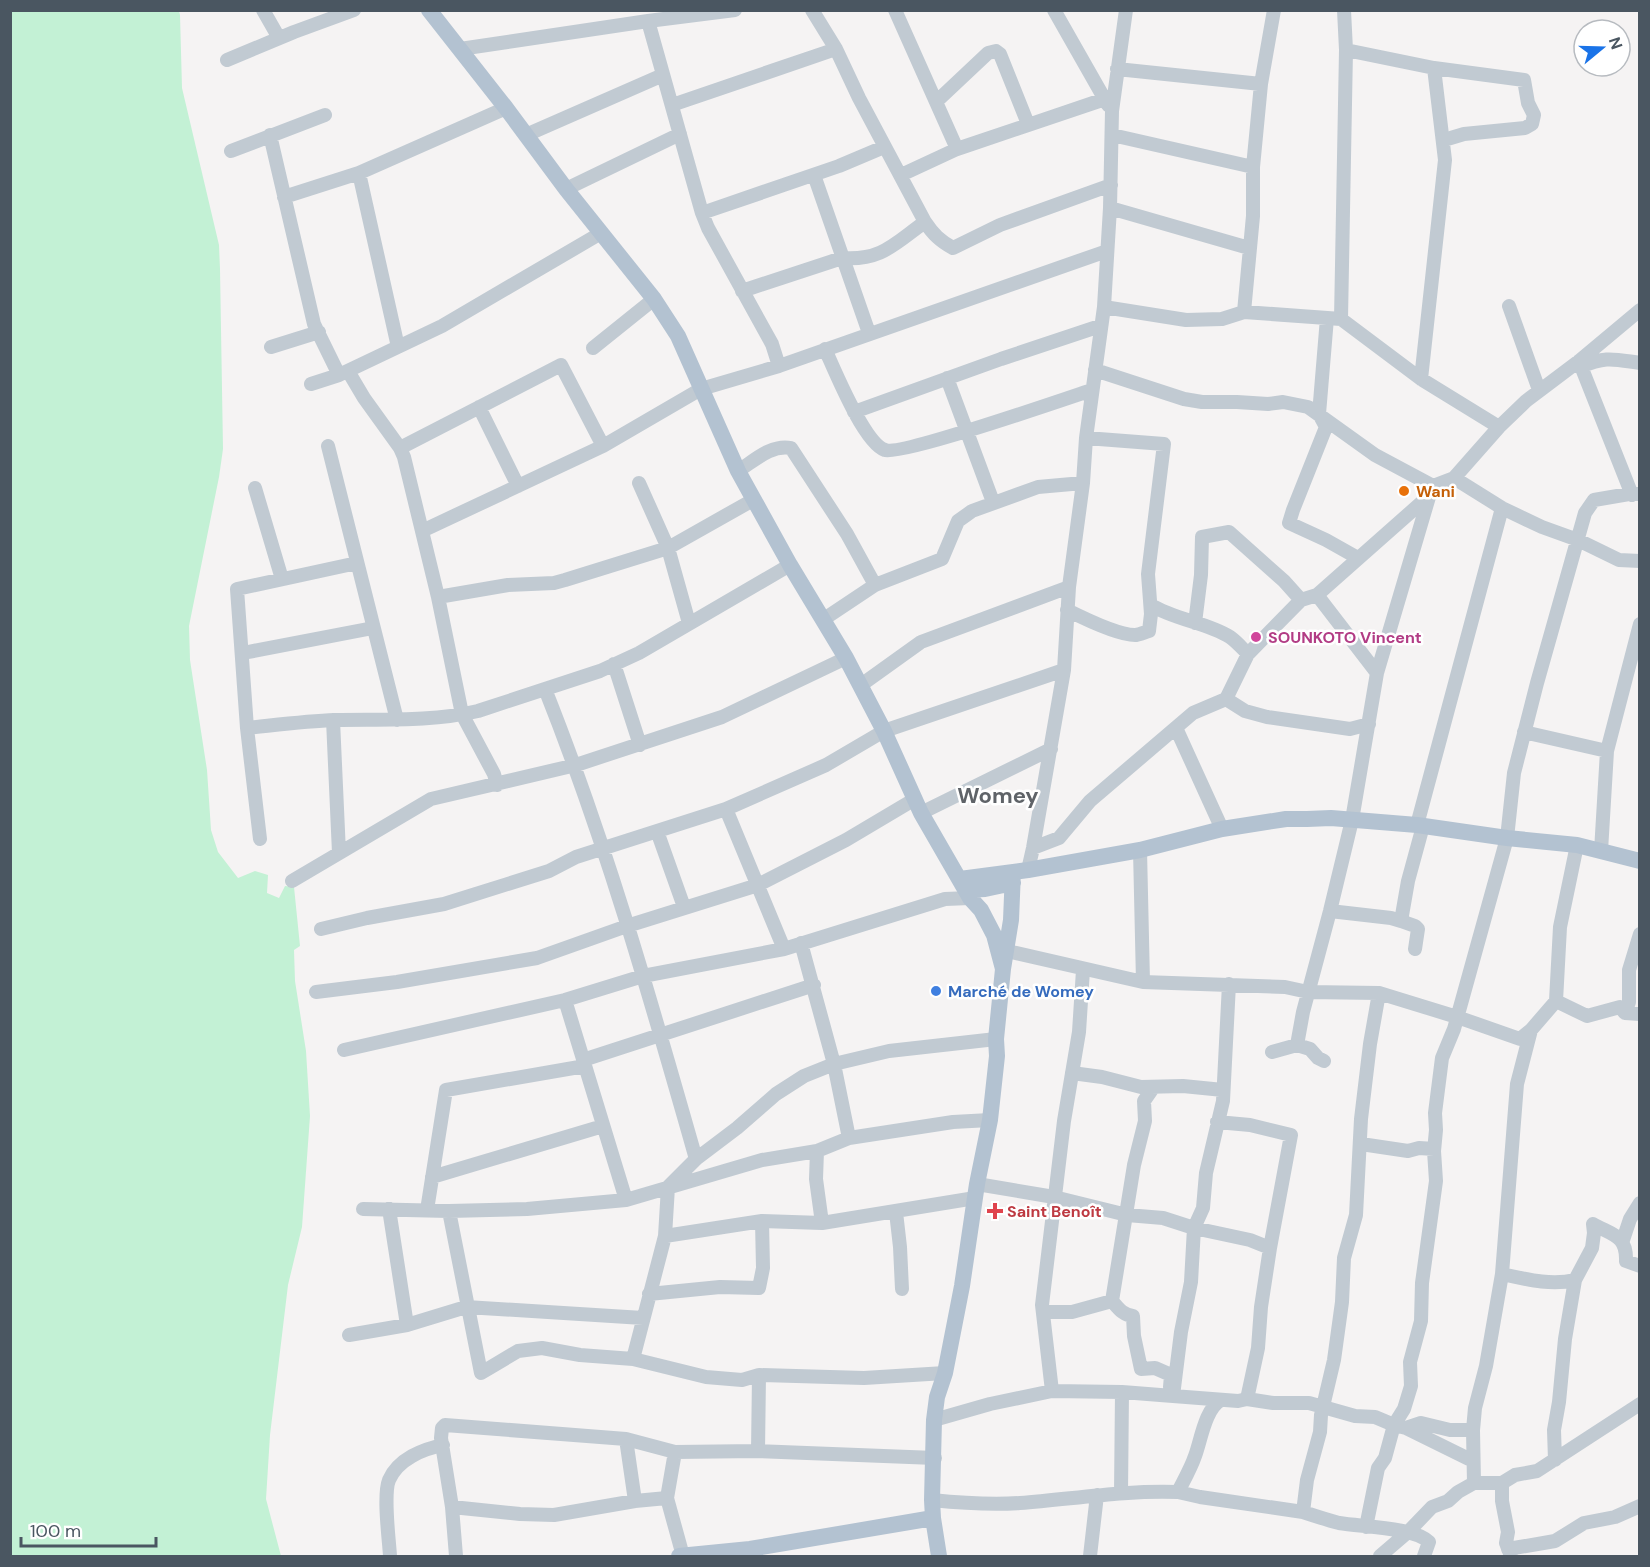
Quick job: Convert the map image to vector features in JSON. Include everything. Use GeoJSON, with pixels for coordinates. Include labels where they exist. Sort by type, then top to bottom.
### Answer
{"type":"FeatureCollection","features":[{"type":"Feature","properties":{"kind":"main road"},"geometry":{"type":"LineString","coordinates":[[429,10],[566,189],[654,299],[678,336],[738,471],[861,685],[918,806],[965,889],[981,910],[994,936],[1003,969]]}},
{"type":"Feature","properties":{"kind":"main road"},"geometry":{"type":"LineString","coordinates":[[965,889],[985,889],[1018,875],[1140,850],[1222,829],[1286,819],[1352,819],[1420,826],[1577,845],[1640,861]]}},
{"type":"Feature","properties":{"kind":"main road"},"geometry":{"type":"LineString","coordinates":[[939,1557],[932,1500],[935,1458],[934,1420],[962,1286],[976,1191],[990,1120],[1003,969],[1018,875]]}},
{"type":"Feature","properties":{"kind":"main road"},"geometry":{"type":"LineString","coordinates":[[681,1556],[750,1553],[933,1518]]}},
{"type":"Feature","properties":{"kind":"street"},"geometry":{"type":"LineString","coordinates":[[263,10],[279,38]]}},
{"type":"Feature","properties":{"kind":"street"},"geometry":{"type":"LineString","coordinates":[[227,60],[354,10]]}},
{"type":"Feature","properties":{"kind":"street"},"geometry":{"type":"LineString","coordinates":[[460,49],[735,10]]}},
{"type":"Feature","properties":{"kind":"street"},"geometry":{"type":"LineString","coordinates":[[812,10],[836,49],[884,147],[925,222],[934,236],[953,248],[1000,225],[1111,185]]}},
{"type":"Feature","properties":{"kind":"street"},"geometry":{"type":"LineString","coordinates":[[895,10],[957,149]]}},
{"type":"Feature","properties":{"kind":"street"},"geometry":{"type":"LineString","coordinates":[[1054,10],[1108,105]]}},
{"type":"Feature","properties":{"kind":"street"},"geometry":{"type":"LineString","coordinates":[[1018,875],[1033,848],[1064,670],[1067,610],[1083,483],[1086,438],[1104,307],[1112,135],[1108,105],[1117,69],[1126,10]]}},
{"type":"Feature","properties":{"kind":"street"},"geometry":{"type":"LineString","coordinates":[[1244,312],[1253,216],[1253,166],[1261,84],[1274,10]]}},
{"type":"Feature","properties":{"kind":"street"},"geometry":{"type":"LineString","coordinates":[[1344,10],[1346,50],[1334,318],[1319,414],[1326,427],[1289,523],[1358,558]]}},
{"type":"Feature","properties":{"kind":"street"},"geometry":{"type":"LineString","coordinates":[[648,21],[702,213],[772,344],[779,366]]}},
{"type":"Feature","properties":{"kind":"street"},"geometry":{"type":"LineString","coordinates":[[672,105],[836,49]]}},
{"type":"Feature","properties":{"kind":"street"},"geometry":{"type":"LineString","coordinates":[[1346,50],[1434,68],[1524,80],[1528,103],[1534,115],[1532,124],[1525,128],[1464,134],[1444,140]]}},
{"type":"Feature","properties":{"kind":"street"},"geometry":{"type":"LineString","coordinates":[[937,101],[988,53],[996,51],[1000,54],[1028,124]]}},
{"type":"Feature","properties":{"kind":"street"},"geometry":{"type":"LineString","coordinates":[[1421,379],[1445,160],[1434,68]]}},
{"type":"Feature","properties":{"kind":"street"},"geometry":{"type":"LineString","coordinates":[[1117,69],[1261,84]]}},
{"type":"Feature","properties":{"kind":"street"},"geometry":{"type":"LineString","coordinates":[[526,135],[663,75]]}},
{"type":"Feature","properties":{"kind":"street"},"geometry":{"type":"LineString","coordinates":[[901,175],[957,149],[1028,124],[1108,105]]}},
{"type":"Feature","properties":{"kind":"street"},"geometry":{"type":"LineString","coordinates":[[284,197],[359,173],[506,108]]}},
{"type":"Feature","properties":{"kind":"street"},"geometry":{"type":"LineString","coordinates":[[231,151],[326,115]]}},
{"type":"Feature","properties":{"kind":"street"},"geometry":{"type":"LineString","coordinates":[[566,189],[680,134]]}},
{"type":"Feature","properties":{"kind":"street"},"geometry":{"type":"LineString","coordinates":[[270,135],[314,324],[344,373],[400,448],[438,597],[462,714],[497,784]]}},
{"type":"Feature","properties":{"kind":"street"},"geometry":{"type":"LineString","coordinates":[[1112,135],[1253,166]]}},
{"type":"Feature","properties":{"kind":"street"},"geometry":{"type":"LineString","coordinates":[[702,213],[814,175],[884,147]]}},
{"type":"Feature","properties":{"kind":"street"},"geometry":{"type":"LineString","coordinates":[[359,173],[398,347]]}},
{"type":"Feature","properties":{"kind":"street"},"geometry":{"type":"LineString","coordinates":[[814,175],[870,333]]}},
{"type":"Feature","properties":{"kind":"street"},"geometry":{"type":"LineString","coordinates":[[1110,208],[1249,248]]}},
{"type":"Feature","properties":{"kind":"street"},"geometry":{"type":"LineString","coordinates":[[742,291],[842,258],[872,257],[892,248],[925,222]]}},
{"type":"Feature","properties":{"kind":"street"},"geometry":{"type":"LineString","coordinates":[[310,384],[344,373],[442,326],[601,233]]}},
{"type":"Feature","properties":{"kind":"street"},"geometry":{"type":"LineString","coordinates":[[422,531],[603,446],[701,389],[779,366],[1107,251]]}},
{"type":"Feature","properties":{"kind":"street"},"geometry":{"type":"LineString","coordinates":[[593,348],[654,299]]}},
{"type":"Feature","properties":{"kind":"street"},"geometry":{"type":"LineString","coordinates":[[1509,306],[1539,390]]}},
{"type":"Feature","properties":{"kind":"street"},"geometry":{"type":"LineString","coordinates":[[1104,307],[1186,320],[1222,319],[1244,312],[1334,318],[1421,379],[1499,427]]}},
{"type":"Feature","properties":{"kind":"street"},"geometry":{"type":"LineString","coordinates":[[1033,848],[1059,838],[1090,801],[1193,713],[1226,699],[1248,654],[1301,600],[1317,595],[1432,491],[1454,478],[1499,427],[1539,390],[1580,364],[1640,310]]}},
{"type":"Feature","properties":{"kind":"street"},"geometry":{"type":"LineString","coordinates":[[854,412],[1100,326]]}},
{"type":"Feature","properties":{"kind":"street"},"geometry":{"type":"LineString","coordinates":[[272,347],[319,332]]}},
{"type":"Feature","properties":{"kind":"street"},"geometry":{"type":"LineString","coordinates":[[825,349],[854,412],[875,443],[886,451],[897,450],[966,430],[1092,390]]}},
{"type":"Feature","properties":{"kind":"street"},"geometry":{"type":"LineString","coordinates":[[1580,364],[1601,358],[1640,363]]}},
{"type":"Feature","properties":{"kind":"street"},"geometry":{"type":"LineString","coordinates":[[1580,364],[1636,495]]}},
{"type":"Feature","properties":{"kind":"street"},"geometry":{"type":"LineString","coordinates":[[400,448],[561,365],[603,446]]}},
{"type":"Feature","properties":{"kind":"street"},"geometry":{"type":"LineString","coordinates":[[1095,370],[1184,399],[1202,402],[1268,404],[1283,402],[1308,407],[1375,455],[1432,491]]}},
{"type":"Feature","properties":{"kind":"street"},"geometry":{"type":"LineString","coordinates":[[947,378],[993,502]]}},
{"type":"Feature","properties":{"kind":"street"},"geometry":{"type":"LineString","coordinates":[[479,407],[518,486]]}},
{"type":"Feature","properties":{"kind":"street"},"geometry":{"type":"LineString","coordinates":[[1067,610],[1088,621],[1136,635],[1149,631],[1148,574],[1164,444],[1086,438]]}},
{"type":"Feature","properties":{"kind":"street"},"geometry":{"type":"LineString","coordinates":[[328,446],[397,720]]}},
{"type":"Feature","properties":{"kind":"street"},"geometry":{"type":"LineString","coordinates":[[738,471],[772,449],[784,446],[791,448],[846,534],[875,585]]}},
{"type":"Feature","properties":{"kind":"street"},"geometry":{"type":"LineString","coordinates":[[1454,478],[1502,508],[1542,527],[1578,540],[1619,560],[1640,561]]}},
{"type":"Feature","properties":{"kind":"street"},"geometry":{"type":"LineString","coordinates":[[639,483],[668,548],[689,623]]}},
{"type":"Feature","properties":{"kind":"street"},"geometry":{"type":"LineString","coordinates":[[824,619],[875,585],[942,559],[958,521],[972,511],[1038,488],[1083,483]]}},
{"type":"Feature","properties":{"kind":"street"},"geometry":{"type":"LineString","coordinates":[[255,488],[282,579]]}},
{"type":"Feature","properties":{"kind":"street"},"geometry":{"type":"LineString","coordinates":[[1297,1045],[1302,1012],[1352,819],[1377,673],[1432,491]]}},
{"type":"Feature","properties":{"kind":"street"},"geometry":{"type":"LineString","coordinates":[[1366,1527],[1378,1468],[1386,1458],[1400,1427],[1411,1386],[1410,1362],[1420,1321],[1422,1283],[1437,1181],[1434,1149],[1435,1113],[1442,1058],[1457,1017],[1507,838],[1514,773],[1524,732],[1585,513],[1594,500],[1629,494],[1636,495]]}},
{"type":"Feature","properties":{"kind":"street"},"geometry":{"type":"LineString","coordinates":[[438,597],[508,585],[554,583],[668,548],[753,500]]}},
{"type":"Feature","properties":{"kind":"street"},"geometry":{"type":"LineString","coordinates":[[1401,921],[1420,826],[1502,508]]}},
{"type":"Feature","properties":{"kind":"street"},"geometry":{"type":"LineString","coordinates":[[1195,623],[1201,575],[1202,537],[1229,532],[1284,581],[1301,600]]}},
{"type":"Feature","properties":{"kind":"street"},"geometry":{"type":"LineString","coordinates":[[261,839],[247,728],[237,589],[357,562]]}},
{"type":"Feature","properties":{"kind":"street"},"geometry":{"type":"LineString","coordinates":[[247,728],[333,720],[397,720],[462,714],[545,689],[639,653],[790,565]]}},
{"type":"Feature","properties":{"kind":"street"},"geometry":{"type":"LineString","coordinates":[[861,685],[921,642],[1070,587]]}},
{"type":"Feature","properties":{"kind":"street"},"geometry":{"type":"LineString","coordinates":[[1317,595],[1377,673]]}},
{"type":"Feature","properties":{"kind":"street"},"geometry":{"type":"LineString","coordinates":[[1150,605],[1162,612],[1231,637],[1248,654]]}},
{"type":"Feature","properties":{"kind":"street"},"geometry":{"type":"LineString","coordinates":[[1601,851],[1608,751],[1640,624]]}},
{"type":"Feature","properties":{"kind":"street"},"geometry":{"type":"LineString","coordinates":[[243,653],[373,628]]}},
{"type":"Feature","properties":{"kind":"street"},"geometry":{"type":"LineString","coordinates":[[292,880],[431,800],[576,765],[722,717],[846,658]]}},
{"type":"Feature","properties":{"kind":"street"},"geometry":{"type":"LineString","coordinates":[[614,664],[640,745]]}},
{"type":"Feature","properties":{"kind":"street"},"geometry":{"type":"LineString","coordinates":[[321,929],[444,904],[549,871],[563,862],[726,809],[826,765],[884,731],[1064,670]]}},
{"type":"Feature","properties":{"kind":"street"},"geometry":{"type":"LineString","coordinates":[[545,689],[576,765],[643,976],[696,1159]]}},
{"type":"Feature","properties":{"kind":"street"},"geometry":{"type":"LineString","coordinates":[[1226,699],[1245,711],[1267,717],[1350,729],[1369,724]]}},
{"type":"Feature","properties":{"kind":"street"},"geometry":{"type":"LineString","coordinates":[[333,720],[339,853]]}},
{"type":"Feature","properties":{"kind":"street"},"geometry":{"type":"LineString","coordinates":[[1176,728],[1222,829]]}},
{"type":"Feature","properties":{"kind":"street"},"geometry":{"type":"LineString","coordinates":[[1524,732],[1608,751]]}},
{"type":"Feature","properties":{"kind":"street"},"geometry":{"type":"LineString","coordinates":[[316,992],[397,982],[537,958],[684,907],[758,885],[918,806],[1051,749]]}},
{"type":"Feature","properties":{"kind":"street"},"geometry":{"type":"LineString","coordinates":[[726,809],[784,949]]}},
{"type":"Feature","properties":{"kind":"street"},"geometry":{"type":"LineString","coordinates":[[657,831],[684,907]]}},
{"type":"Feature","properties":{"kind":"street"},"geometry":{"type":"LineString","coordinates":[[1007,951],[1143,982],[1285,987],[1308,992],[1379,993],[1520,1039],[1556,1001],[1560,927],[1577,845]]}},
{"type":"Feature","properties":{"kind":"street"},"geometry":{"type":"LineString","coordinates":[[1140,850],[1143,982]]}},
{"type":"Feature","properties":{"kind":"street"},"geometry":{"type":"LineString","coordinates":[[344,1050],[565,1000],[643,976],[784,949],[945,898],[965,889]]}},
{"type":"Feature","properties":{"kind":"street"},"geometry":{"type":"LineString","coordinates":[[1330,911],[1391,918],[1415,926],[1418,929],[1415,949]]}},
{"type":"Feature","properties":{"kind":"street"},"geometry":{"type":"LineString","coordinates":[[1632,1014],[1629,1002],[1629,970],[1640,934]]}},
{"type":"Feature","properties":{"kind":"street"},"geometry":{"type":"LineString","coordinates":[[801,943],[834,1064],[849,1138]]}},
{"type":"Feature","properties":{"kind":"street"},"geometry":{"type":"LineString","coordinates":[[1052,1391],[1043,1312],[1054,1197],[1079,1032],[1083,970]]}},
{"type":"Feature","properties":{"kind":"street"},"geometry":{"type":"LineString","coordinates":[[1171,1397],[1191,1282],[1194,1228],[1203,1208],[1206,1173],[1223,1101],[1229,984]]}},
{"type":"Feature","properties":{"kind":"street"},"geometry":{"type":"LineString","coordinates":[[427,1210],[446,1090],[584,1063],[814,985]]}},
{"type":"Feature","properties":{"kind":"street"},"geometry":{"type":"LineString","coordinates":[[1303,1512],[1307,1480],[1320,1432],[1323,1407],[1334,1360],[1342,1302],[1344,1258],[1356,1215],[1361,1119],[1379,993]]}},
{"type":"Feature","properties":{"kind":"street"},"geometry":{"type":"LineString","coordinates":[[565,1000],[626,1200]]}},
{"type":"Feature","properties":{"kind":"street"},"geometry":{"type":"LineString","coordinates":[[1556,1001],[1587,1016],[1620,1007],[1632,1014]]}},
{"type":"Feature","properties":{"kind":"street"},"geometry":{"type":"LineString","coordinates":[[1474,1483],[1475,1408],[1486,1366],[1502,1274],[1517,1084],[1531,1030]]}},
{"type":"Feature","properties":{"kind":"street"},"geometry":{"type":"LineString","coordinates":[[633,1359],[665,1236],[668,1187],[696,1159],[776,1094],[804,1076],[834,1064],[889,1051],[996,1040]]}},
{"type":"Feature","properties":{"kind":"street"},"geometry":{"type":"LineString","coordinates":[[1272,1052],[1297,1045],[1310,1049],[1324,1061]]}},
{"type":"Feature","properties":{"kind":"street"},"geometry":{"type":"LineString","coordinates":[[1072,1073],[1153,1088],[1183,1086],[1223,1090]]}},
{"type":"Feature","properties":{"kind":"street"},"geometry":{"type":"LineString","coordinates":[[1112,1301],[1134,1165],[1145,1121],[1144,1101],[1153,1088]]}},
{"type":"Feature","properties":{"kind":"street"},"geometry":{"type":"LineString","coordinates":[[363,1209],[449,1211],[527,1209],[626,1200],[762,1160],[816,1151],[849,1138],[953,1122],[990,1120]]}},
{"type":"Feature","properties":{"kind":"street"},"geometry":{"type":"LineString","coordinates":[[1217,1122],[1250,1125],[1291,1135],[1270,1248],[1261,1307],[1258,1348],[1247,1399]]}},
{"type":"Feature","properties":{"kind":"street"},"geometry":{"type":"LineString","coordinates":[[432,1177],[603,1126]]}},
{"type":"Feature","properties":{"kind":"street"},"geometry":{"type":"LineString","coordinates":[[1361,1144],[1408,1150],[1434,1149]]}},
{"type":"Feature","properties":{"kind":"street"},"geometry":{"type":"LineString","coordinates":[[816,1151],[816,1179],[822,1222]]}},
{"type":"Feature","properties":{"kind":"street"},"geometry":{"type":"LineString","coordinates":[[665,1236],[762,1221],[822,1222],[896,1212],[976,1191],[1054,1197],[1127,1215],[1163,1218],[1194,1228],[1250,1240],[1270,1248]]}},
{"type":"Feature","properties":{"kind":"street"},"geometry":{"type":"LineString","coordinates":[[1623,1240],[1630,1219],[1640,1203]]}},
{"type":"Feature","properties":{"kind":"street"},"geometry":{"type":"LineString","coordinates":[[389,1209],[407,1324]]}},
{"type":"Feature","properties":{"kind":"street"},"geometry":{"type":"LineString","coordinates":[[449,1211],[466,1307],[481,1373],[507,1356],[527,1348],[633,1359],[706,1377],[742,1380],[759,1375],[864,1378],[945,1373]]}},
{"type":"Feature","properties":{"kind":"street"},"geometry":{"type":"LineString","coordinates":[[896,1212],[902,1289]]}},
{"type":"Feature","properties":{"kind":"street"},"geometry":{"type":"LineString","coordinates":[[649,1294],[720,1287],[759,1288],[763,1268],[762,1221]]}},
{"type":"Feature","properties":{"kind":"street"},"geometry":{"type":"LineString","coordinates":[[1555,1460],[1554,1430],[1575,1280],[1592,1248],[1593,1224],[1623,1240],[1627,1250],[1626,1261],[1640,1266]]}},
{"type":"Feature","properties":{"kind":"street"},"geometry":{"type":"LineString","coordinates":[[1502,1274],[1532,1281],[1564,1283],[1575,1280]]}},
{"type":"Feature","properties":{"kind":"street"},"geometry":{"type":"LineString","coordinates":[[1043,1312],[1072,1312],[1112,1301]]}},
{"type":"Feature","properties":{"kind":"street"},"geometry":{"type":"LineString","coordinates":[[1112,1301],[1126,1315],[1133,1316],[1134,1336],[1141,1369],[1155,1368],[1171,1375],[1171,1397]]}},
{"type":"Feature","properties":{"kind":"street"},"geometry":{"type":"LineString","coordinates":[[349,1335],[407,1324],[466,1307],[643,1318]]}},
{"type":"Feature","properties":{"kind":"street"},"geometry":{"type":"LineString","coordinates":[[758,1451],[759,1375]]}},
{"type":"Feature","properties":{"kind":"street"},"geometry":{"type":"LineString","coordinates":[[934,1420],[990,1404],[1052,1391],[1122,1392],[1238,1401],[1247,1399],[1309,1403],[1355,1416],[1374,1417],[1473,1461]]}},
{"type":"Feature","properties":{"kind":"street"},"geometry":{"type":"LineString","coordinates":[[1121,1493],[1122,1392]]}},
{"type":"Feature","properties":{"kind":"street"},"geometry":{"type":"LineString","coordinates":[[1179,1492],[1195,1456],[1199,1438],[1215,1404],[1221,1400]]}},
{"type":"Feature","properties":{"kind":"street"},"geometry":{"type":"LineString","coordinates":[[1380,1557],[1432,1507],[1448,1501],[1474,1483],[1502,1483],[1515,1475],[1537,1472],[1640,1404]]}},
{"type":"Feature","properties":{"kind":"street"},"geometry":{"type":"LineString","coordinates":[[1400,1427],[1420,1423],[1450,1430],[1473,1430]]}},
{"type":"Feature","properties":{"kind":"street"},"geometry":{"type":"LineString","coordinates":[[456,1557],[452,1506],[443,1445],[442,1428],[445,1425],[626,1439],[675,1452],[758,1451],[935,1458]]}},
{"type":"Feature","properties":{"kind":"street"},"geometry":{"type":"LineString","coordinates":[[626,1439],[635,1501]]}},
{"type":"Feature","properties":{"kind":"street"},"geometry":{"type":"LineString","coordinates":[[390,1557],[387,1511],[389,1481],[408,1459],[427,1448],[443,1445]]}},
{"type":"Feature","properties":{"kind":"street"},"geometry":{"type":"LineString","coordinates":[[675,1452],[667,1498],[681,1556]]}},
{"type":"Feature","properties":{"kind":"street"},"geometry":{"type":"LineString","coordinates":[[1502,1483],[1502,1501],[1508,1532],[1506,1543],[1509,1553],[1555,1541],[1584,1523],[1615,1517],[1640,1506]]}},
{"type":"Feature","properties":{"kind":"street"},"geometry":{"type":"LineString","coordinates":[[932,1500],[956,1503],[1018,1503],[1121,1493],[1179,1492],[1303,1512],[1340,1523],[1424,1536],[1429,1542],[1424,1557]]}},
{"type":"Feature","properties":{"kind":"street"},"geometry":{"type":"LineString","coordinates":[[1090,1557],[1097,1495]]}},
{"type":"Feature","properties":{"kind":"street"},"geometry":{"type":"LineString","coordinates":[[452,1506],[520,1514],[554,1515],[667,1498]]}},
{"type":"Feature","properties":{"kind":"green space"},"geometry":{"type":"Polygon","coordinates":[[[11,11],[179,11],[180,15],[182,88],[219,245],[220,269],[223,449],[189,626],[190,660],[207,770],[211,830],[218,852],[238,878],[255,871],[268,875],[267,893],[279,898],[285,886],[294,887],[300,946],[294,950],[295,981],[306,1051],[310,1116],[302,1227],[288,1285],[270,1435],[266,1499],[281,1556],[11,1556],[11,11]]]}},
{"type":"Feature","properties":{"kind":"place","name":"Wani"},"geometry":{"type":"Point","coordinates":[1404,491]}},
{"type":"Feature","properties":{"kind":"place","name":"SOUNKOTO Vincent"},"geometry":{"type":"Point","coordinates":[1256,637]}},
{"type":"Feature","properties":{"kind":"place","name":"Marché de Womey"},"geometry":{"type":"Point","coordinates":[936,991]}},
{"type":"Feature","properties":{"kind":"place","name":"Saint Benoît"},"geometry":{"type":"Point","coordinates":[995,1211]}},
{"type":"Feature","properties":{"kind":"district","name":"Womey"},"geometry":{"type":"Point","coordinates":[998,795]}}]}
